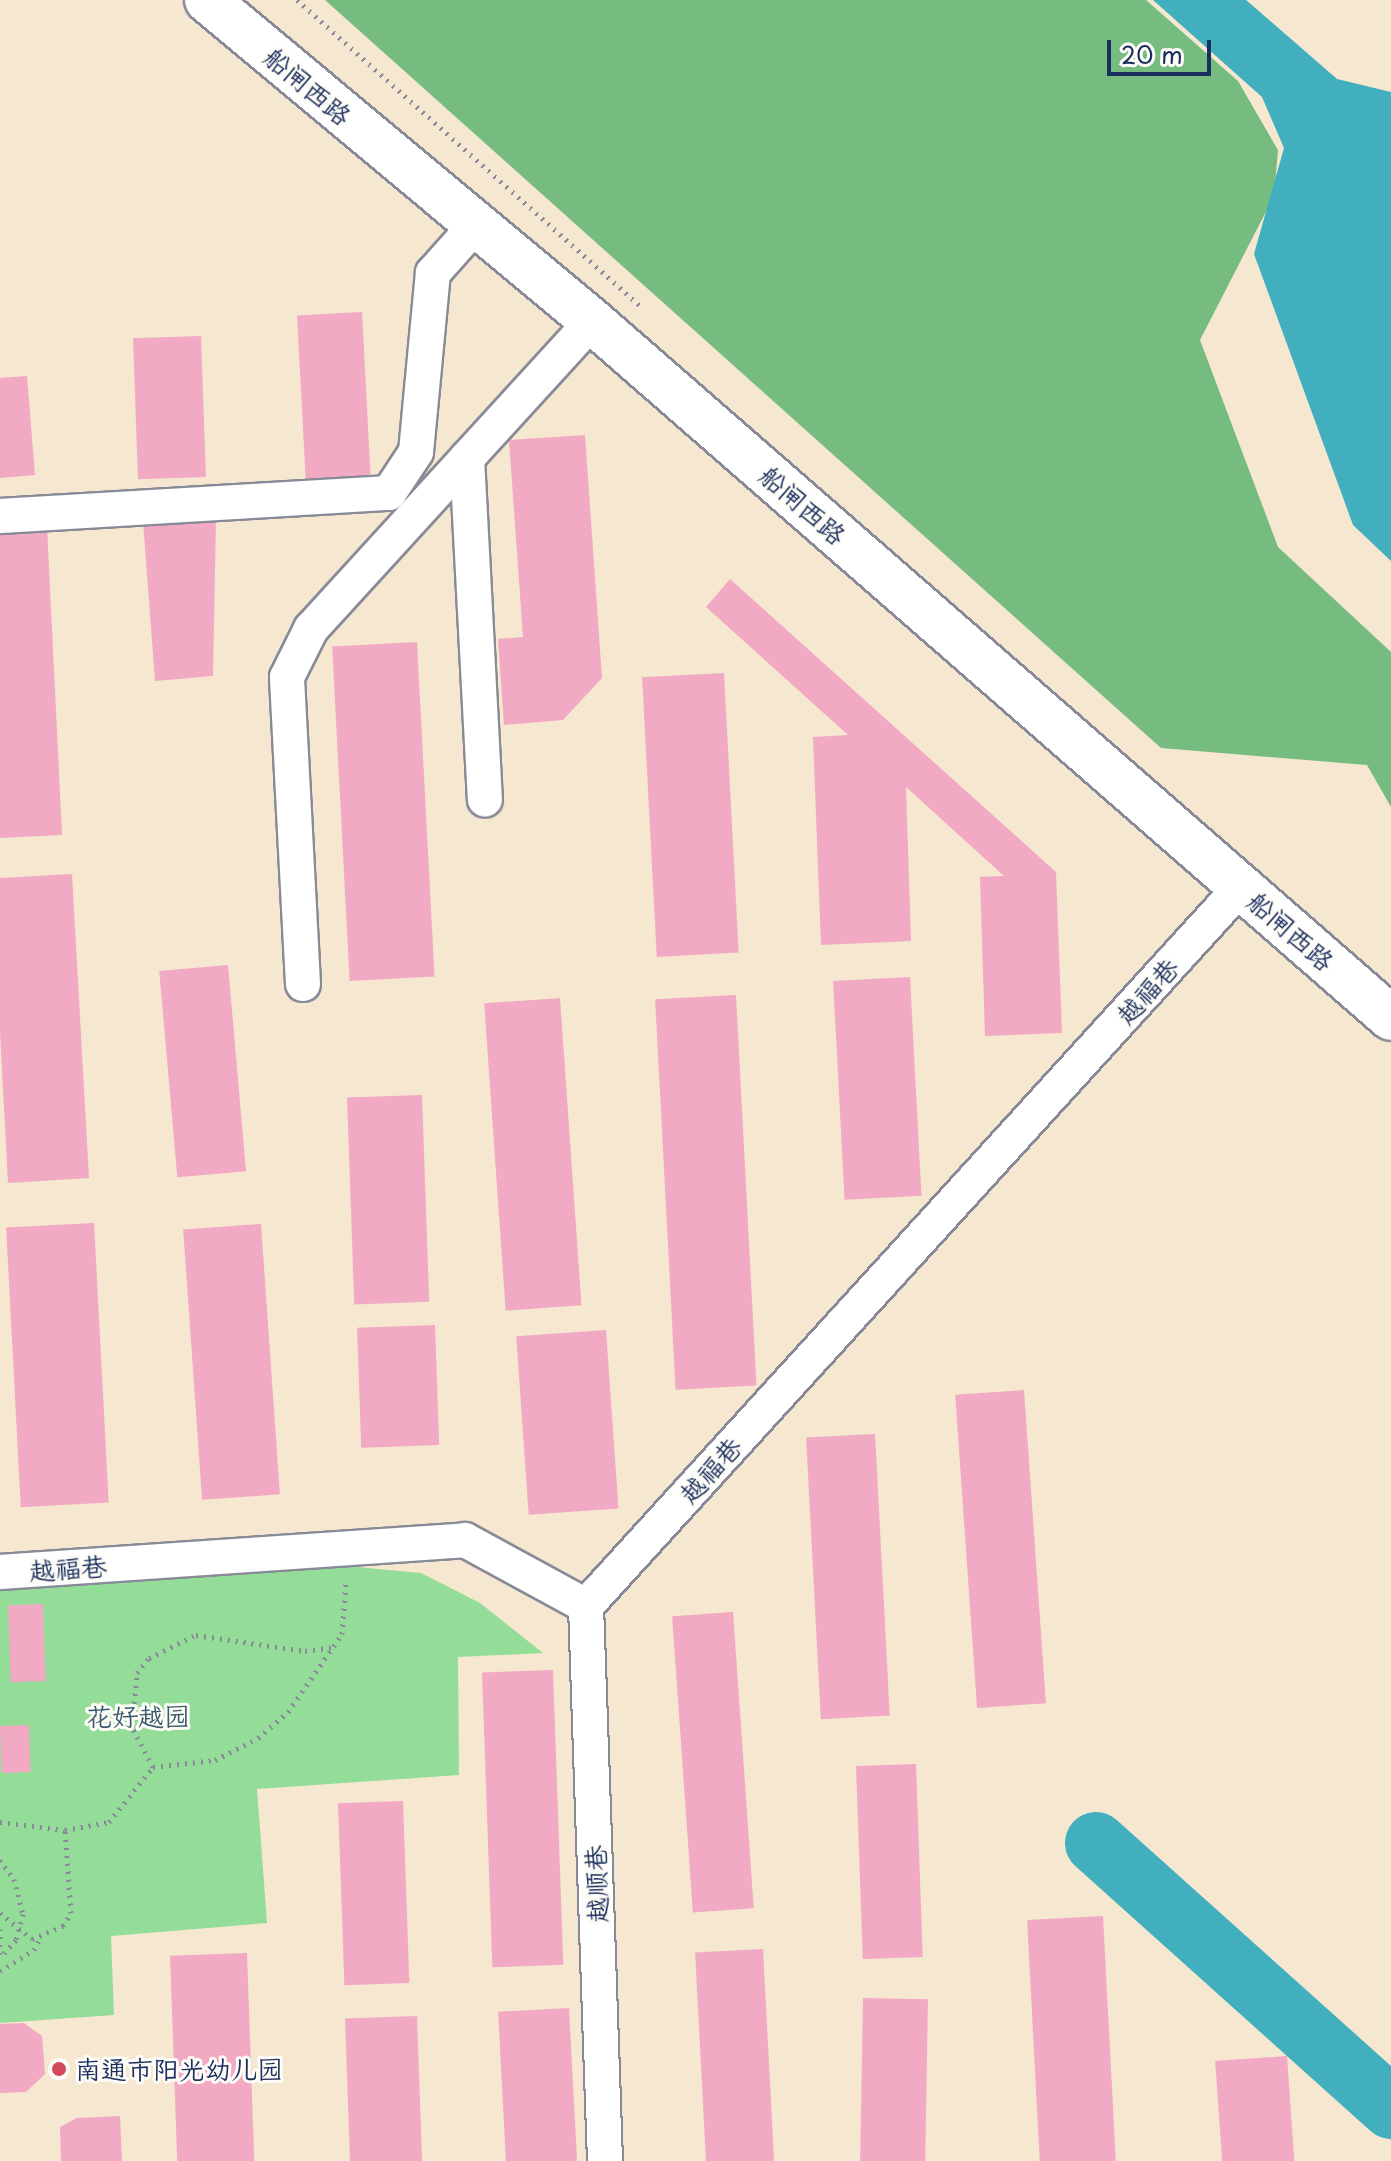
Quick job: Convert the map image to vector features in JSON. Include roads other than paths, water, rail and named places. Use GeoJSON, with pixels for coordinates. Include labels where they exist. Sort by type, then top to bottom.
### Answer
{"type":"FeatureCollection","features":[{"type":"Feature","properties":{"kind":"street","name":"船闸西路"},"geometry":{"type":"LineString","coordinates":[[207,0],[474,227],[592,321],[1391,1018]]}},
{"type":"Feature","properties":{"kind":"street"},"geometry":{"type":"LineString","coordinates":[[0,516],[389,493],[416,452],[433,273],[474,227]]}},
{"type":"Feature","properties":{"kind":"street"},"geometry":{"type":"LineString","coordinates":[[303,984],[287,677],[311,629],[592,321]]}},
{"type":"Feature","properties":{"kind":"street"},"geometry":{"type":"LineString","coordinates":[[467,458],[485,800]]}},
{"type":"Feature","properties":{"kind":"street","name":"越福巷"},"geometry":{"type":"LineString","coordinates":[[0,1572],[465,1540],[586,1606],[1241,887]]}},
{"type":"Feature","properties":{"kind":"street","name":"越顺巷"},"geometry":{"type":"LineString","coordinates":[[586,1606],[605,2161]]}},
{"type":"Feature","properties":{"kind":"water"},"geometry":{"type":"Polygon","coordinates":[[[1153,0],[1246,0],[1337,79],[1391,92],[1391,561],[1353,525],[1254,254],[1284,148],[1262,97],[1153,0]]]}},
{"type":"Feature","properties":{"kind":"waterway"},"geometry":{"type":"LineString","coordinates":[[1096,1843],[1391,2108]]}},
{"type":"Feature","properties":{"kind":"place","name":"南通市阳光幼儿园"},"geometry":{"type":"Point","coordinates":[59,2069]}},
{"type":"Feature","properties":{"kind":"park label","name":"花好越园"},"geometry":{"type":"Point","coordinates":[138,1716]}}]}
